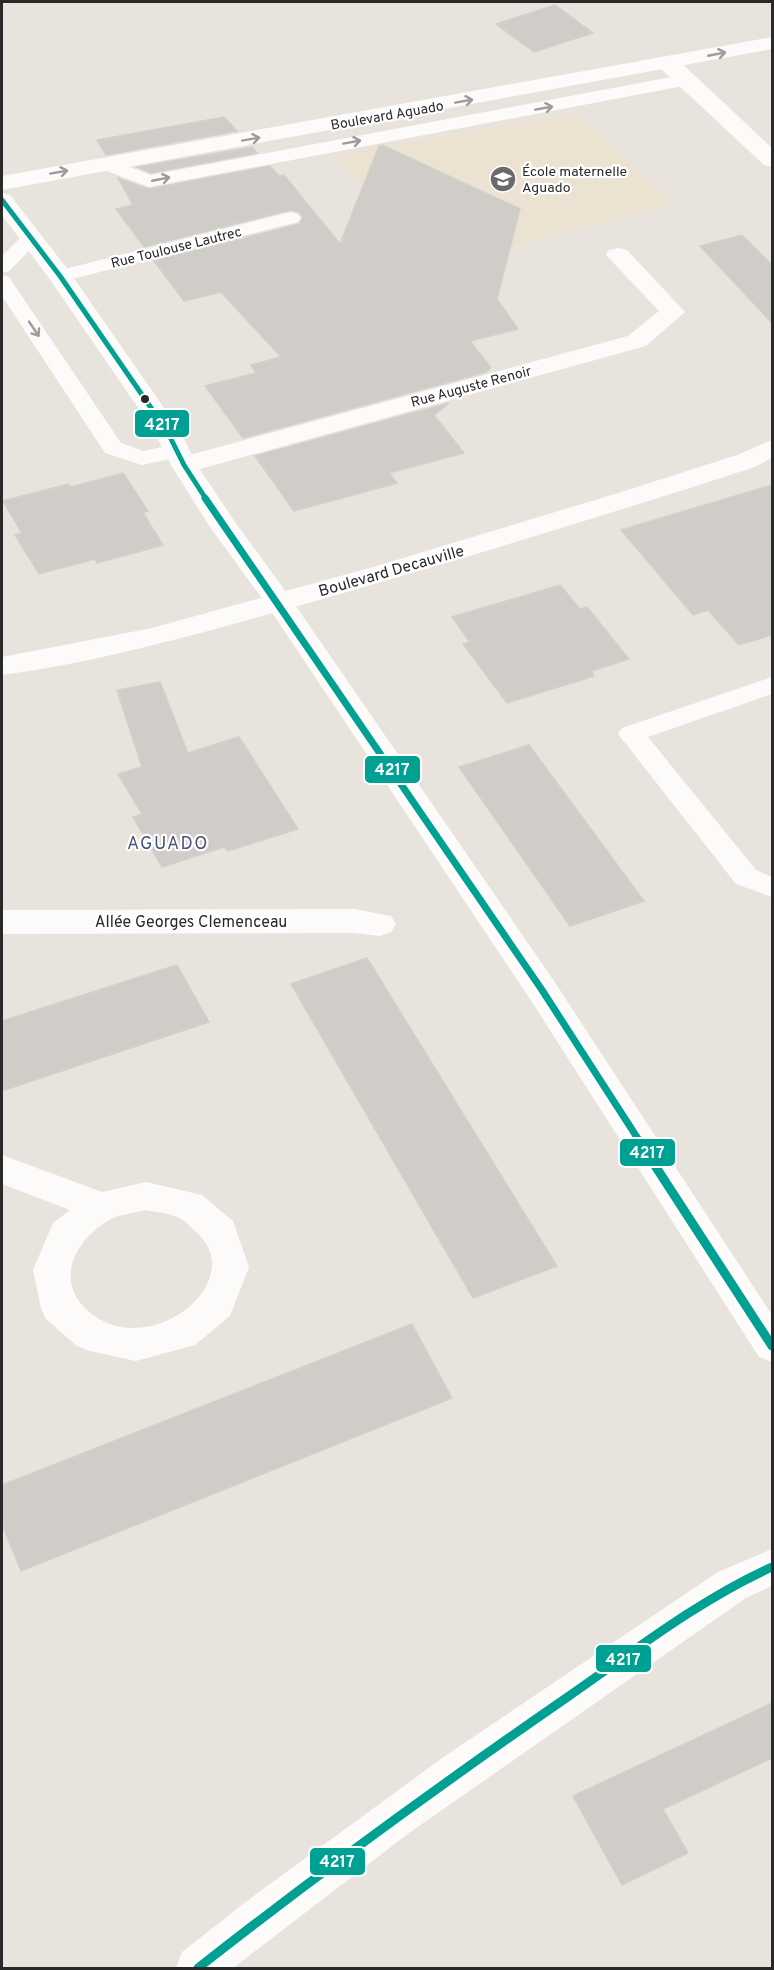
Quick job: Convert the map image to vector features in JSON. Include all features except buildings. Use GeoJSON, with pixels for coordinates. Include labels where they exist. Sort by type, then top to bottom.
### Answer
{"type":"FeatureCollection","features":[{"type":"Feature","properties":{"kind":"street","name":"Boulevard Aguado"},"geometry":{"type":"LineString","coordinates":[[2,183],[772,44]]}},
{"type":"Feature","properties":{"kind":"street"},"geometry":{"type":"LineString","coordinates":[[668,63],[772,160]]}},
{"type":"Feature","properties":{"kind":"street"},"geometry":{"type":"LineString","coordinates":[[2,200],[60,276],[167,431],[180,458],[224,527],[279,602],[542,990],[772,1346]]}},
{"type":"Feature","properties":{"kind":"street","name":"Rue Auguste Renoir"},"geometry":{"type":"LineString","coordinates":[[180,458],[637,340],[673,312],[618,255]]}},
{"type":"Feature","properties":{"kind":"street","name":"Boulevard Decauville"},"geometry":{"type":"LineString","coordinates":[[2,666],[153,637],[279,602],[625,500],[746,461],[772,448]]}},
{"type":"Feature","properties":{"kind":"street","name":"Allée Georges Clemenceau"},"geometry":{"type":"LineString","coordinates":[[2,922],[331,921],[380,924]]}},
{"type":"Feature","properties":{"kind":"street"},"geometry":{"type":"LineString","coordinates":[[2,1169],[100,1207],[146,1196],[189,1205],[220,1231],[231,1267],[217,1305],[182,1334],[136,1345],[90,1335],[59,1308],[51,1270],[66,1233],[100,1207]]}},
{"type":"Feature","properties":{"kind":"street"},"geometry":{"type":"LineString","coordinates":[[198,1968],[284,1898],[458,1770],[732,1585],[772,1567]]}},
{"type":"Feature","properties":{"kind":"lane"},"geometry":{"type":"LineString","coordinates":[[106,164],[149,181],[687,80]]}},
{"type":"Feature","properties":{"kind":"lane","name":"Rue Toulouse Lautrec"},"geometry":{"type":"LineString","coordinates":[[60,276],[291,218]]}},
{"type":"Feature","properties":{"kind":"lane"},"geometry":{"type":"LineString","coordinates":[[2,267],[31,238]]}},
{"type":"Feature","properties":{"kind":"lane"},"geometry":{"type":"LineString","coordinates":[[2,281],[113,448],[142,458],[180,458]]}},
{"type":"Feature","properties":{"kind":"lane"},"geometry":{"type":"LineString","coordinates":[[772,685],[632,734],[746,877],[772,887]]}},
{"type":"Feature","properties":{"kind":"shaded area","name":"École maternelle Aguado"},"geometry":{"type":"Polygon","coordinates":[[[576,113],[675,204],[430,267],[336,155],[576,113]]]}},
{"type":"Feature","properties":{"kind":"transit line","name":"4217"},"geometry":{"type":"LineString","coordinates":[[2,200],[60,276],[167,431],[184,465],[224,527],[279,602],[542,990],[772,1346]]}},
{"type":"Feature","properties":{"kind":"transit line","name":"4217"},"geometry":{"type":"LineString","coordinates":[[198,1968],[328,1868],[528,1724],[732,1585],[772,1567]]}},
{"type":"Feature","properties":{"kind":"place","name":"École maternelle Aguado"},"geometry":{"type":"Point","coordinates":[503,179]}},
{"type":"Feature","properties":{"kind":"district","name":"AGUADO"},"geometry":{"type":"Point","coordinates":[168,843]}}]}
